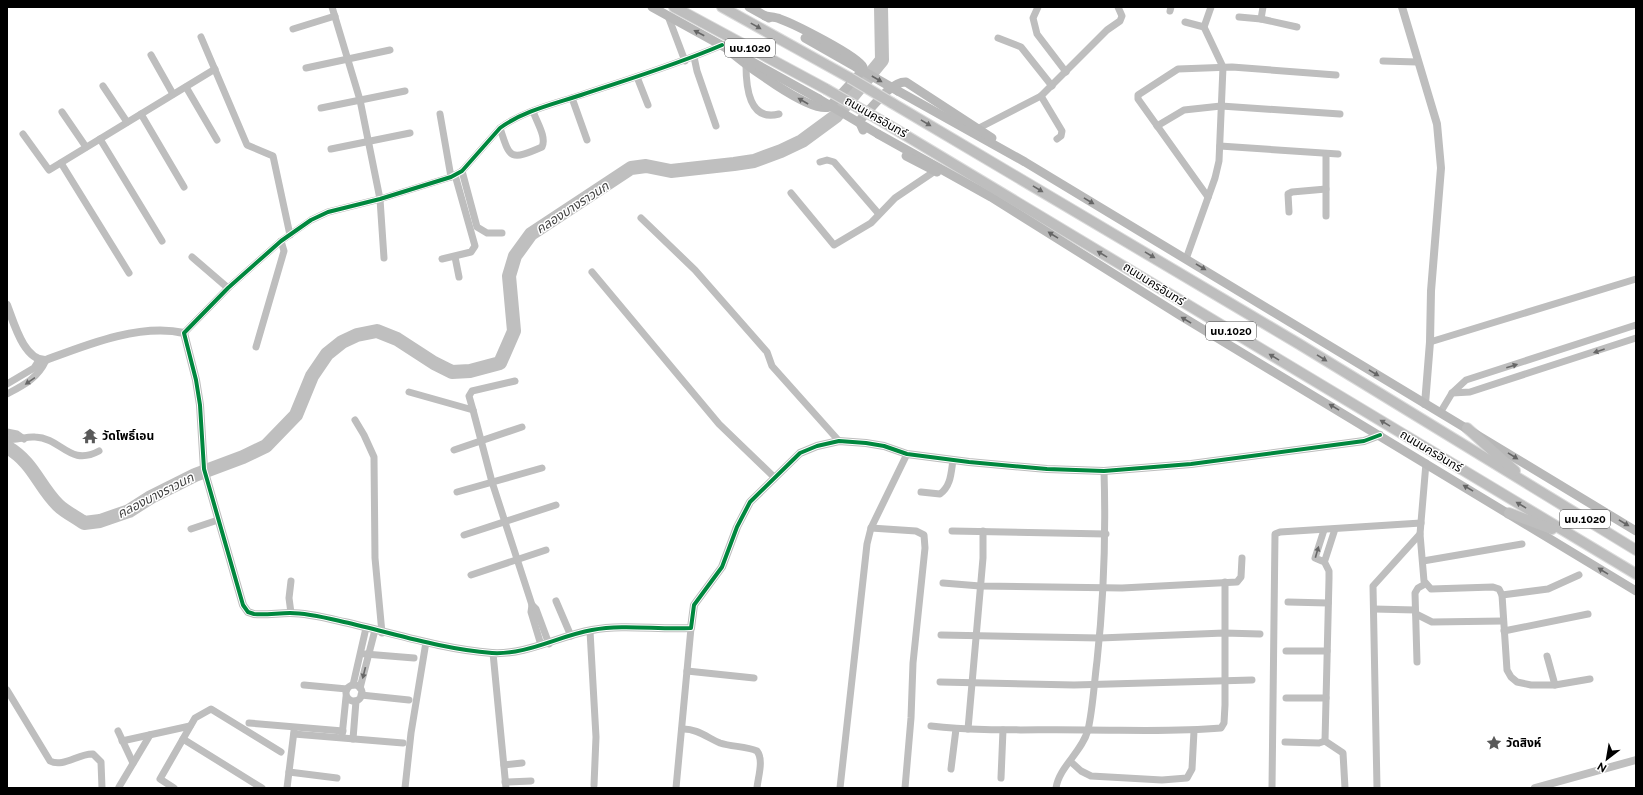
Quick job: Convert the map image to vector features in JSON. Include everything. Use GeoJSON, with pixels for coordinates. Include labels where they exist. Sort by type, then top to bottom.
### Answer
{"type":"FeatureCollection","features":[{"type":"Feature","properties":{"kind":"main road","name":"ถนนนครอินทร์"},"geometry":{"type":"LineString","coordinates":[[652,7],[671,11],[826,89],[1636,574]]}},
{"type":"Feature","properties":{"kind":"main road","name":"ถนนนครอินทร์"},"geometry":{"type":"LineString","coordinates":[[722,7],[850,78],[1299,344],[1636,550]]}},
{"type":"Feature","properties":{"kind":"main road","name":"นบ.1020"},"geometry":{"type":"LineString","coordinates":[[755,8],[765,16],[1025,162],[1636,531]]}},
{"type":"Feature","properties":{"kind":"main road","name":"ถนนนครอินทร์"},"geometry":{"type":"LineString","coordinates":[[671,11],[723,46],[992,197],[1181,316],[1636,591]]}},
{"type":"Feature","properties":{"kind":"main road"},"geometry":{"type":"LineString","coordinates":[[723,46],[746,65],[806,103],[823,109],[829,107],[862,71],[863,67],[861,62],[850,54],[780,18],[765,16]]}},
{"type":"Feature","properties":{"kind":"main road"},"geometry":{"type":"LineString","coordinates":[[992,197],[925,167],[861,129],[860,123],[862,119],[893,86],[900,82],[906,82],[979,128],[1025,162]]}},
{"type":"Feature","properties":{"kind":"main road"},"geometry":{"type":"LineString","coordinates":[[1467,428],[1534,488]]}},
{"type":"Feature","properties":{"kind":"main road"},"geometry":{"type":"LineString","coordinates":[[1509,513],[1578,539]]}},
{"type":"Feature","properties":{"kind":"street"},"geometry":{"type":"LineString","coordinates":[[332,7],[360,100],[380,199],[384,258]]}},
{"type":"Feature","properties":{"kind":"street"},"geometry":{"type":"LineString","coordinates":[[1038,7],[1033,18],[1038,34],[1066,72]]}},
{"type":"Feature","properties":{"kind":"street"},"geometry":{"type":"LineString","coordinates":[[979,128],[1041,96],[1107,30],[1120,21],[1122,16],[1118,7]]}},
{"type":"Feature","properties":{"kind":"street"},"geometry":{"type":"LineString","coordinates":[[1186,259],[1215,178],[1220,146],[1222,67],[1204,27],[1210,7]]}},
{"type":"Feature","properties":{"kind":"street"},"geometry":{"type":"LineString","coordinates":[[1262,19],[1264,7]]}},
{"type":"Feature","properties":{"kind":"street"},"geometry":{"type":"LineString","coordinates":[[1402,7],[1417,62],[1438,128],[1441,168],[1431,291],[1430,342],[1424,404]]}},
{"type":"Feature","properties":{"kind":"street"},"geometry":{"type":"LineString","coordinates":[[671,11],[685,61]]}},
{"type":"Feature","properties":{"kind":"street"},"geometry":{"type":"LineString","coordinates":[[293,29],[335,16]]}},
{"type":"Feature","properties":{"kind":"street"},"geometry":{"type":"LineString","coordinates":[[1239,17],[1262,19],[1297,27]]}},
{"type":"Feature","properties":{"kind":"street"},"geometry":{"type":"LineString","coordinates":[[1185,22],[1204,27]]}},
{"type":"Feature","properties":{"kind":"street"},"geometry":{"type":"LineString","coordinates":[[201,37],[246,145],[273,156],[290,235]]}},
{"type":"Feature","properties":{"kind":"street"},"geometry":{"type":"LineString","coordinates":[[998,38],[1021,47],[1052,86]]}},
{"type":"Feature","properties":{"kind":"street"},"geometry":{"type":"LineString","coordinates":[[184,333],[228,288],[281,241],[311,220],[328,212],[380,199],[453,176],[462,170],[500,128],[533,111],[685,61],[723,46]]}},
{"type":"Feature","properties":{"kind":"street"},"geometry":{"type":"LineString","coordinates":[[306,68],[390,50]]}},
{"type":"Feature","properties":{"kind":"street"},"geometry":{"type":"LineString","coordinates":[[151,54],[173,94]]}},
{"type":"Feature","properties":{"kind":"street"},"geometry":{"type":"LineString","coordinates":[[694,57],[697,72],[716,126]]}},
{"type":"Feature","properties":{"kind":"street"},"geometry":{"type":"LineString","coordinates":[[1383,61],[1417,62]]}},
{"type":"Feature","properties":{"kind":"street"},"geometry":{"type":"LineString","coordinates":[[746,65],[746,80],[756,110],[763,115],[771,116],[779,114]]}},
{"type":"Feature","properties":{"kind":"street"},"geometry":{"type":"LineString","coordinates":[[1208,197],[1138,99],[1138,95],[1178,69],[1222,67],[1336,75]]}},
{"type":"Feature","properties":{"kind":"street"},"geometry":{"type":"LineString","coordinates":[[23,134],[49,170],[215,69]]}},
{"type":"Feature","properties":{"kind":"street"},"geometry":{"type":"LineString","coordinates":[[637,77],[648,105]]}},
{"type":"Feature","properties":{"kind":"street"},"geometry":{"type":"LineString","coordinates":[[103,86],[127,122]]}},
{"type":"Feature","properties":{"kind":"street"},"geometry":{"type":"LineString","coordinates":[[186,87],[217,140]]}},
{"type":"Feature","properties":{"kind":"street"},"geometry":{"type":"LineString","coordinates":[[321,108],[405,91]]}},
{"type":"Feature","properties":{"kind":"street"},"geometry":{"type":"LineString","coordinates":[[1041,96],[1062,131],[1063,134],[1057,139]]}},
{"type":"Feature","properties":{"kind":"street"},"geometry":{"type":"LineString","coordinates":[[572,98],[587,140]]}},
{"type":"Feature","properties":{"kind":"street"},"geometry":{"type":"LineString","coordinates":[[1157,126],[1184,110],[1220,106],[1340,114]]}},
{"type":"Feature","properties":{"kind":"street"},"geometry":{"type":"LineString","coordinates":[[500,128],[508,151],[512,155],[517,156],[542,147],[544,143],[543,138],[533,111]]}},
{"type":"Feature","properties":{"kind":"street"},"geometry":{"type":"LineString","coordinates":[[62,112],[86,147]]}},
{"type":"Feature","properties":{"kind":"street"},"geometry":{"type":"LineString","coordinates":[[141,114],[184,187]]}},
{"type":"Feature","properties":{"kind":"street"},"geometry":{"type":"LineString","coordinates":[[440,114],[453,176],[474,246],[471,252],[442,259]]}},
{"type":"Feature","properties":{"kind":"street"},"geometry":{"type":"LineString","coordinates":[[331,149],[410,133]]}},
{"type":"Feature","properties":{"kind":"street"},"geometry":{"type":"LineString","coordinates":[[100,139],[162,241]]}},
{"type":"Feature","properties":{"kind":"street"},"geometry":{"type":"LineString","coordinates":[[1220,146],[1338,154]]}},
{"type":"Feature","properties":{"kind":"street"},"geometry":{"type":"LineString","coordinates":[[1326,154],[1326,216]]}},
{"type":"Feature","properties":{"kind":"street"},"geometry":{"type":"LineString","coordinates":[[820,162],[827,160],[834,162],[878,213]]}},
{"type":"Feature","properties":{"kind":"street"},"geometry":{"type":"LineString","coordinates":[[61,163],[129,273]]}},
{"type":"Feature","properties":{"kind":"street"},"geometry":{"type":"LineString","coordinates":[[462,170],[477,228],[487,233],[502,233]]}},
{"type":"Feature","properties":{"kind":"street"},"geometry":{"type":"LineString","coordinates":[[791,193],[834,245],[871,223],[878,213],[895,198],[935,171]]}},
{"type":"Feature","properties":{"kind":"street"},"geometry":{"type":"LineString","coordinates":[[1289,212],[1288,194],[1292,192],[1326,189]]}},
{"type":"Feature","properties":{"kind":"street"},"geometry":{"type":"LineString","coordinates":[[641,218],[695,270],[767,352],[772,366],[839,441]]}},
{"type":"Feature","properties":{"kind":"street"},"geometry":{"type":"LineString","coordinates":[[256,347],[284,251],[281,241]]}},
{"type":"Feature","properties":{"kind":"street"},"geometry":{"type":"LineString","coordinates":[[192,257],[228,288]]}},
{"type":"Feature","properties":{"kind":"street"},"geometry":{"type":"LineString","coordinates":[[455,257],[459,277]]}},
{"type":"Feature","properties":{"kind":"street"},"geometry":{"type":"LineString","coordinates":[[592,272],[719,424],[774,478]]}},
{"type":"Feature","properties":{"kind":"street"},"geometry":{"type":"LineString","coordinates":[[1430,342],[1636,278]]}},
{"type":"Feature","properties":{"kind":"street"},"geometry":{"type":"LineString","coordinates":[[7,305],[9,316],[31,356],[42,360]]}},
{"type":"Feature","properties":{"kind":"street"},"geometry":{"type":"LineString","coordinates":[[1440,413],[1452,393],[1466,380],[1526,362],[1634,326],[1636,338],[1530,374],[1470,392],[1452,393]]}},
{"type":"Feature","properties":{"kind":"street"},"geometry":{"type":"LineString","coordinates":[[7,384],[34,368],[42,360],[90,344],[148,331],[175,331],[184,333]]}},
{"type":"Feature","properties":{"kind":"street"},"geometry":{"type":"LineString","coordinates":[[184,333],[195,374],[200,405],[204,469],[243,605],[248,612],[259,614],[291,613],[344,622],[426,642],[492,653],[518,651],[545,645],[590,631],[631,627],[692,628]]}},
{"type":"Feature","properties":{"kind":"street"},"geometry":{"type":"LineString","coordinates":[[7,394],[34,378],[41,370],[42,360]]}},
{"type":"Feature","properties":{"kind":"street"},"geometry":{"type":"LineString","coordinates":[[1526,362],[1530,374]]}},
{"type":"Feature","properties":{"kind":"street"},"geometry":{"type":"LineString","coordinates":[[1488,373],[1492,385]]}},
{"type":"Feature","properties":{"kind":"street"},"geometry":{"type":"LineString","coordinates":[[515,382],[472,391],[469,396],[492,482],[516,560],[532,605],[531,612],[545,645]]}},
{"type":"Feature","properties":{"kind":"street"},"geometry":{"type":"LineString","coordinates":[[409,392],[473,410]]}},
{"type":"Feature","properties":{"kind":"street"},"geometry":{"type":"LineString","coordinates":[[353,739],[356,701],[353,691],[368,654],[375,630],[374,457],[355,420]]}},
{"type":"Feature","properties":{"kind":"street"},"geometry":{"type":"LineString","coordinates":[[454,450],[522,427]]}},
{"type":"Feature","properties":{"kind":"street"},"geometry":{"type":"LineString","coordinates":[[7,432],[17,434],[24,439]]}},
{"type":"Feature","properties":{"kind":"street"},"geometry":{"type":"LineString","coordinates":[[676,788],[694,606],[722,567],[746,508],[800,453],[817,446],[839,441],[884,446],[907,454],[953,460],[1047,469],[1104,471],[1154,468],[1222,460],[1364,441],[1380,435]]}},
{"type":"Feature","properties":{"kind":"street"},"geometry":{"type":"LineString","coordinates":[[7,439],[24,439],[35,437],[46,440],[80,457],[90,456],[99,451]]}},
{"type":"Feature","properties":{"kind":"street"},"geometry":{"type":"LineString","coordinates":[[840,788],[867,544],[871,528],[907,454]]}},
{"type":"Feature","properties":{"kind":"street"},"geometry":{"type":"LineString","coordinates":[[921,492],[940,494],[946,490],[949,483],[953,460]]}},
{"type":"Feature","properties":{"kind":"street"},"geometry":{"type":"LineString","coordinates":[[1426,463],[1420,534],[1425,584],[1431,589],[1493,587],[1499,589],[1502,595],[1507,670],[1511,677],[1517,682],[1532,685],[1555,685],[1590,679]]}},
{"type":"Feature","properties":{"kind":"street"},"geometry":{"type":"LineString","coordinates":[[457,492],[542,468]]}},
{"type":"Feature","properties":{"kind":"street"},"geometry":{"type":"LineString","coordinates":[[1056,788],[1062,773],[1085,740],[1088,730],[1100,638],[1104,588],[1106,534],[1104,471]]}},
{"type":"Feature","properties":{"kind":"street"},"geometry":{"type":"LineString","coordinates":[[464,534],[556,505]]}},
{"type":"Feature","properties":{"kind":"street"},"geometry":{"type":"LineString","coordinates":[[191,529],[218,520]]}},
{"type":"Feature","properties":{"kind":"street"},"geometry":{"type":"LineString","coordinates":[[1272,788],[1274,538],[1278,533],[1421,523]]}},
{"type":"Feature","properties":{"kind":"street"},"geometry":{"type":"LineString","coordinates":[[871,528],[916,532],[924,535],[925,548],[913,663],[911,718],[905,788]]}},
{"type":"Feature","properties":{"kind":"street"},"geometry":{"type":"LineString","coordinates":[[1325,741],[1329,572],[1324,561],[1335,529]]}},
{"type":"Feature","properties":{"kind":"street"},"geometry":{"type":"LineString","coordinates":[[1324,530],[1315,558],[1324,561]]}},
{"type":"Feature","properties":{"kind":"street"},"geometry":{"type":"LineString","coordinates":[[952,531],[1106,534]]}},
{"type":"Feature","properties":{"kind":"street"},"geometry":{"type":"LineString","coordinates":[[968,729],[983,558],[983,531]]}},
{"type":"Feature","properties":{"kind":"street"},"geometry":{"type":"LineString","coordinates":[[1377,788],[1374,586],[1375,582],[1420,534]]}},
{"type":"Feature","properties":{"kind":"street"},"geometry":{"type":"LineString","coordinates":[[1423,561],[1522,544]]}},
{"type":"Feature","properties":{"kind":"street"},"geometry":{"type":"LineString","coordinates":[[471,575],[546,550]]}},
{"type":"Feature","properties":{"kind":"street"},"geometry":{"type":"LineString","coordinates":[[943,584],[1104,588],[1237,582],[1240,580],[1242,558]]}},
{"type":"Feature","properties":{"kind":"street"},"geometry":{"type":"LineString","coordinates":[[1502,595],[1548,589],[1579,575]]}},
{"type":"Feature","properties":{"kind":"street"},"geometry":{"type":"LineString","coordinates":[[291,581],[291,613]]}},
{"type":"Feature","properties":{"kind":"street"},"geometry":{"type":"LineString","coordinates":[[931,726],[956,729],[1088,730],[1118,732],[1220,728],[1224,723],[1225,582]]}},
{"type":"Feature","properties":{"kind":"street"},"geometry":{"type":"LineString","coordinates":[[1417,662],[1416,592],[1425,584]]}},
{"type":"Feature","properties":{"kind":"street"},"geometry":{"type":"LineString","coordinates":[[556,601],[571,636]]}},
{"type":"Feature","properties":{"kind":"street"},"geometry":{"type":"LineString","coordinates":[[1288,602],[1328,603]]}},
{"type":"Feature","properties":{"kind":"street"},"geometry":{"type":"LineString","coordinates":[[1374,609],[1416,612],[1432,622],[1503,621]]}},
{"type":"Feature","properties":{"kind":"street"},"geometry":{"type":"LineString","coordinates":[[1504,631],[1588,614]]}},
{"type":"Feature","properties":{"kind":"street"},"geometry":{"type":"LineString","coordinates":[[342,734],[353,691],[360,653],[375,630]]}},
{"type":"Feature","properties":{"kind":"street"},"geometry":{"type":"LineString","coordinates":[[590,631],[596,737],[594,785]]}},
{"type":"Feature","properties":{"kind":"street"},"geometry":{"type":"LineString","coordinates":[[941,635],[1100,638],[1260,634]]}},
{"type":"Feature","properties":{"kind":"street"},"geometry":{"type":"LineString","coordinates":[[405,788],[411,733],[426,642]]}},
{"type":"Feature","properties":{"kind":"street"},"geometry":{"type":"LineString","coordinates":[[1286,650],[1327,651]]}},
{"type":"Feature","properties":{"kind":"street"},"geometry":{"type":"LineString","coordinates":[[360,653],[414,658]]}},
{"type":"Feature","properties":{"kind":"street"},"geometry":{"type":"LineString","coordinates":[[492,653],[506,785],[531,781]]}},
{"type":"Feature","properties":{"kind":"street"},"geometry":{"type":"LineString","coordinates":[[1547,656],[1555,685]]}},
{"type":"Feature","properties":{"kind":"street"},"geometry":{"type":"LineString","coordinates":[[687,671],[754,678]]}},
{"type":"Feature","properties":{"kind":"street"},"geometry":{"type":"LineString","coordinates":[[940,682],[1094,684],[1224,682],[1252,680]]}},
{"type":"Feature","properties":{"kind":"street"},"geometry":{"type":"LineString","coordinates":[[304,685],[409,700]]}},
{"type":"Feature","properties":{"kind":"street"},"geometry":{"type":"LineString","coordinates":[[7,690],[50,761],[59,763],[81,755],[93,754],[101,762],[102,788]]}},
{"type":"Feature","properties":{"kind":"street"},"geometry":{"type":"LineString","coordinates":[[1286,698],[1326,698]]}},
{"type":"Feature","properties":{"kind":"street"},"geometry":{"type":"LineString","coordinates":[[174,788],[160,779],[195,718],[211,709],[281,752]]}},
{"type":"Feature","properties":{"kind":"street"},"geometry":{"type":"LineString","coordinates":[[249,723],[294,731],[342,734],[353,739],[403,743]]}},
{"type":"Feature","properties":{"kind":"street"},"geometry":{"type":"LineString","coordinates":[[122,741],[190,726]]}},
{"type":"Feature","properties":{"kind":"street"},"geometry":{"type":"LineString","coordinates":[[682,729],[700,733],[732,747],[757,751],[760,755],[757,788]]}},
{"type":"Feature","properties":{"kind":"street"},"geometry":{"type":"LineString","coordinates":[[951,769],[956,729]]}},
{"type":"Feature","properties":{"kind":"street"},"geometry":{"type":"LineString","coordinates":[[1001,778],[1003,730]]}},
{"type":"Feature","properties":{"kind":"street"},"geometry":{"type":"LineString","coordinates":[[1071,762],[1081,771],[1091,776],[1162,780],[1187,778],[1192,769],[1194,730]]}},
{"type":"Feature","properties":{"kind":"street"},"geometry":{"type":"LineString","coordinates":[[118,731],[133,763]]}},
{"type":"Feature","properties":{"kind":"street"},"geometry":{"type":"LineString","coordinates":[[287,788],[294,731]]}},
{"type":"Feature","properties":{"kind":"street"},"geometry":{"type":"LineString","coordinates":[[119,787],[150,735]]}},
{"type":"Feature","properties":{"kind":"street"},"geometry":{"type":"LineString","coordinates":[[183,739],[262,788]]}},
{"type":"Feature","properties":{"kind":"street"},"geometry":{"type":"LineString","coordinates":[[1285,742],[1319,743],[1325,741]]}},
{"type":"Feature","properties":{"kind":"street"},"geometry":{"type":"LineString","coordinates":[[1325,741],[1342,753],[1345,788]]}},
{"type":"Feature","properties":{"kind":"street"},"geometry":{"type":"LineString","coordinates":[[504,765],[522,763]]}},
{"type":"Feature","properties":{"kind":"street"},"geometry":{"type":"LineString","coordinates":[[289,772],[337,778]]}},
{"type":"Feature","properties":{"kind":"waterway","name":"คลองบางราวนก"},"geometry":{"type":"LineString","coordinates":[[7,447],[24,460],[51,497],[61,508],[84,523],[100,521],[129,511],[151,497],[195,475],[243,457],[266,446],[296,415],[312,376],[327,354],[342,342],[357,335],[377,331],[397,339],[434,363],[452,372],[470,371],[500,363],[514,331],[509,276],[515,256],[531,234],[631,168],[646,166],[671,171],[754,161],[802,141],[836,116],[882,60],[881,7]]}},
{"type":"Feature","properties":{"kind":"waterway"},"geometry":{"type":"LineString","coordinates":[[1535,788],[1636,760]]}},
{"type":"Feature","properties":{"kind":"cycle path"},"geometry":{"type":"LineString","coordinates":[[722,45],[670,65],[529,112],[500,128],[462,171],[451,177],[380,199],[328,212],[311,220],[281,241],[228,288],[184,333],[196,380],[200,405],[204,469],[243,605],[248,612],[254,614],[297,613],[311,615],[454,648],[492,653],[518,651],[579,633],[604,628],[691,628],[694,605],[722,567],[737,527],[750,502],[800,453],[817,446],[839,441],[866,443],[884,446],[907,454],[969,462],[1047,469],[1104,471],[1191,464],[1364,441],[1380,435]]}},
{"type":"Feature","properties":{"kind":"place","name":"วัดโพธิ์เอน"},"geometry":{"type":"Point","coordinates":[90,436]}},
{"type":"Feature","properties":{"kind":"place","name":"วัดสิงห์"},"geometry":{"type":"Point","coordinates":[1494,743]}}]}
